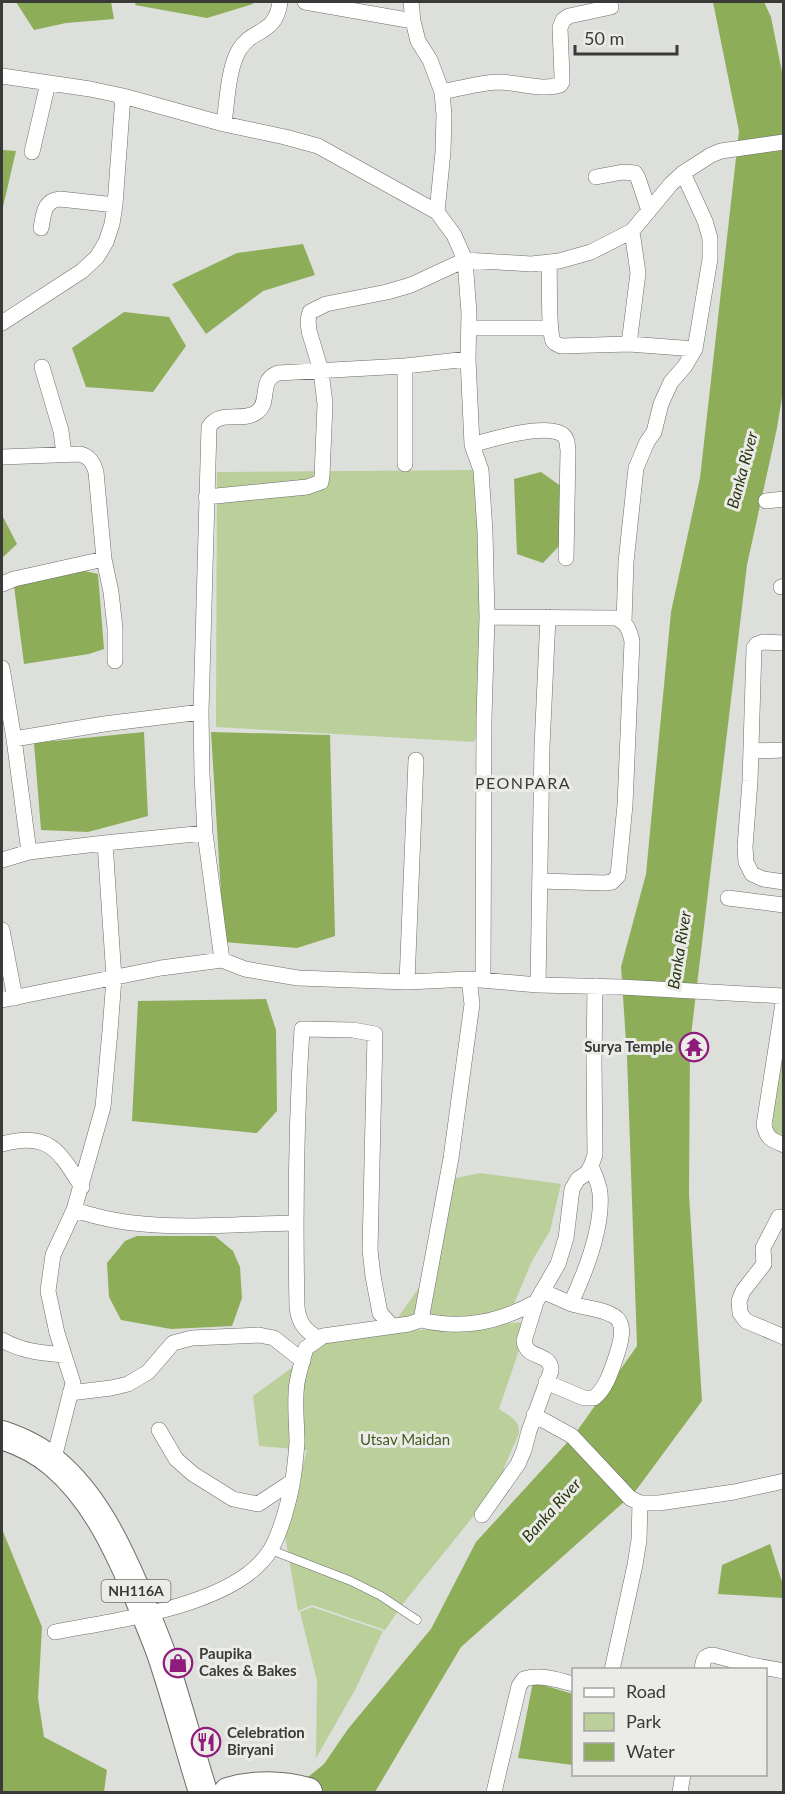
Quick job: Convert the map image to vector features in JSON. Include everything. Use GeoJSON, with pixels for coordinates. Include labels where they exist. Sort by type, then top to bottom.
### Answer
{"type":"FeatureCollection","features":[{"type":"Feature","properties":{"kind":"highway","name":"NH116A"},"geometry":{"type":"LineString","coordinates":[[2,1435],[32,1448],[53,1462],[75,1483],[92,1505],[112,1540],[146,1614],[162,1656],[203,1792]]}},
{"type":"Feature","properties":{"kind":"highway"},"geometry":{"type":"LineString","coordinates":[[228,1792],[263,1785],[302,1791]]}},
{"type":"Feature","properties":{"kind":"street"},"geometry":{"type":"LineString","coordinates":[[224,124],[234,62],[240,48],[268,28],[274,20],[280,2]]}},
{"type":"Feature","properties":{"kind":"street"},"geometry":{"type":"LineString","coordinates":[[305,2],[413,21]]}},
{"type":"Feature","properties":{"kind":"street"},"geometry":{"type":"LineString","coordinates":[[411,2],[418,40],[430,60],[442,92],[443,152],[437,212]]}},
{"type":"Feature","properties":{"kind":"street"},"geometry":{"type":"LineString","coordinates":[[442,92],[494,82],[543,87],[560,85],[562,82],[560,28],[563,20],[569,16],[611,7]]}},
{"type":"Feature","properties":{"kind":"street"},"geometry":{"type":"LineString","coordinates":[[2,76],[123,96],[224,124],[318,146],[437,212],[454,236],[465,260],[472,445],[481,470],[487,617],[476,979],[451,1158],[421,1320]]}},
{"type":"Feature","properties":{"kind":"street"},"geometry":{"type":"LineString","coordinates":[[32,152],[48,83]]}},
{"type":"Feature","properties":{"kind":"street"},"geometry":{"type":"LineString","coordinates":[[2,323],[82,271],[97,257],[106,242],[115,205],[123,96]]}},
{"type":"Feature","properties":{"kind":"street"},"geometry":{"type":"LineString","coordinates":[[206,497],[308,487],[321,482],[325,404],[321,370],[309,331],[310,312],[326,304],[411,285],[465,260],[531,264],[559,261],[591,252],[632,231],[683,173],[711,155],[721,151],[783,142]]}},
{"type":"Feature","properties":{"kind":"street"},"geometry":{"type":"LineString","coordinates":[[596,177],[623,172],[635,173],[648,211]]}},
{"type":"Feature","properties":{"kind":"street"},"geometry":{"type":"LineString","coordinates":[[624,622],[626,562],[636,468],[654,432],[661,404],[671,382],[686,366],[695,349],[710,259],[710,238],[705,221],[683,173]]}},
{"type":"Feature","properties":{"kind":"street"},"geometry":{"type":"LineString","coordinates":[[41,228],[48,202],[53,200],[115,205]]}},
{"type":"Feature","properties":{"kind":"street"},"geometry":{"type":"LineString","coordinates":[[629,344],[638,273],[632,231]]}},
{"type":"Feature","properties":{"kind":"street"},"geometry":{"type":"LineString","coordinates":[[549,262],[551,328],[556,344],[561,346],[629,344],[695,349]]}},
{"type":"Feature","properties":{"kind":"street"},"geometry":{"type":"LineString","coordinates":[[469,328],[551,328]]}},
{"type":"Feature","properties":{"kind":"street"},"geometry":{"type":"LineString","coordinates":[[222,960],[205,833],[202,775],[201,712],[209,427],[213,420],[219,417],[255,413],[260,409],[264,400],[268,379],[271,375],[278,373],[405,366],[468,359]]}},
{"type":"Feature","properties":{"kind":"street"},"geometry":{"type":"LineString","coordinates":[[405,366],[405,464]]}},
{"type":"Feature","properties":{"kind":"street"},"geometry":{"type":"LineString","coordinates":[[42,367],[57,415],[64,454]]}},
{"type":"Feature","properties":{"kind":"street"},"geometry":{"type":"LineString","coordinates":[[472,445],[518,432],[556,431],[563,435],[567,441],[568,450],[566,558]]}},
{"type":"Feature","properties":{"kind":"street"},"geometry":{"type":"LineString","coordinates":[[2,456],[80,454],[94,464],[104,559],[115,628],[115,661]]}},
{"type":"Feature","properties":{"kind":"street"},"geometry":{"type":"LineString","coordinates":[[766,501],[783,499]]}},
{"type":"Feature","properties":{"kind":"street"},"geometry":{"type":"LineString","coordinates":[[2,584],[14,579],[104,559]]}},
{"type":"Feature","properties":{"kind":"street"},"geometry":{"type":"LineString","coordinates":[[487,617],[616,618],[624,622],[632,641],[625,805],[618,876],[612,882],[605,883],[540,881]]}},
{"type":"Feature","properties":{"kind":"street"},"geometry":{"type":"LineString","coordinates":[[538,985],[542,747],[548,617]]}},
{"type":"Feature","properties":{"kind":"street"},"geometry":{"type":"LineString","coordinates":[[783,643],[763,642],[754,648],[745,847],[746,862],[752,874],[764,879],[783,882]]}},
{"type":"Feature","properties":{"kind":"street"},"geometry":{"type":"LineString","coordinates":[[2,668],[14,739],[28,852]]}},
{"type":"Feature","properties":{"kind":"street"},"geometry":{"type":"LineString","coordinates":[[14,739],[104,724],[201,712]]}},
{"type":"Feature","properties":{"kind":"street"},"geometry":{"type":"LineString","coordinates":[[751,751],[783,750]]}},
{"type":"Feature","properties":{"kind":"street"},"geometry":{"type":"LineString","coordinates":[[407,982],[416,760]]}},
{"type":"Feature","properties":{"kind":"street"},"geometry":{"type":"LineString","coordinates":[[2,860],[28,852],[205,833]]}},
{"type":"Feature","properties":{"kind":"street"},"geometry":{"type":"LineString","coordinates":[[53,1462],[73,1383],[57,1333],[48,1291],[53,1255],[75,1210],[103,1107],[111,1031],[114,978],[105,843]]}},
{"type":"Feature","properties":{"kind":"street"},"geometry":{"type":"LineString","coordinates":[[729,898],[783,905]]}},
{"type":"Feature","properties":{"kind":"street"},"geometry":{"type":"LineString","coordinates":[[2,930],[8,999],[161,969],[222,960],[245,969],[298,978],[407,982],[476,979],[538,985],[621,987],[783,997],[764,1125],[766,1134],[783,1145]]}},
{"type":"Feature","properties":{"kind":"street"},"geometry":{"type":"LineString","coordinates":[[482,1515],[518,1464],[546,1382],[551,1365],[548,1359],[529,1352],[525,1347],[525,1335],[539,1296],[558,1264],[566,1238],[572,1189],[591,1166],[596,1155],[595,986]]}},
{"type":"Feature","properties":{"kind":"street"},"geometry":{"type":"LineString","coordinates":[[319,1339],[306,1330],[299,1320],[297,1307],[295,1223],[297,1105],[302,1029],[353,1030],[375,1034],[370,1250],[380,1313],[392,1326]]}},
{"type":"Feature","properties":{"kind":"street"},"geometry":{"type":"LineString","coordinates":[[2,1144],[34,1140],[49,1145],[62,1155],[81,1187]]}},
{"type":"Feature","properties":{"kind":"street"},"geometry":{"type":"LineString","coordinates":[[571,1303],[588,1262],[600,1208],[600,1192],[591,1166]]}},
{"type":"Feature","properties":{"kind":"street"},"geometry":{"type":"LineString","coordinates":[[75,1210],[104,1219],[134,1223],[182,1225],[295,1223]]}},
{"type":"Feature","properties":{"kind":"street"},"geometry":{"type":"LineString","coordinates":[[779,1217],[763,1248],[764,1264],[739,1301],[740,1312],[746,1321],[783,1337]]}},
{"type":"Feature","properties":{"kind":"street"},"geometry":{"type":"LineString","coordinates":[[55,1632],[194,1602],[225,1588],[254,1569],[271,1550],[280,1528],[293,1481],[297,1443],[297,1383],[306,1348],[323,1336],[421,1320],[441,1325],[498,1320],[517,1313],[539,1296]]}},
{"type":"Feature","properties":{"kind":"street"},"geometry":{"type":"LineString","coordinates":[[539,1296],[614,1315],[619,1320],[621,1328],[618,1351],[612,1369],[606,1384],[598,1395],[589,1399],[546,1382]]}},
{"type":"Feature","properties":{"kind":"street"},"geometry":{"type":"LineString","coordinates":[[70,1393],[128,1384],[148,1372],[173,1343],[192,1338],[260,1335],[274,1338],[303,1361]]}},
{"type":"Feature","properties":{"kind":"street"},"geometry":{"type":"LineString","coordinates":[[2,1340],[31,1352],[64,1355]]}},
{"type":"Feature","properties":{"kind":"street"},"geometry":{"type":"LineString","coordinates":[[534,1415],[572,1436],[635,1501],[639,1540],[612,1668]]}},
{"type":"Feature","properties":{"kind":"street"},"geometry":{"type":"LineString","coordinates":[[159,1430],[176,1459],[193,1474],[233,1498],[258,1504],[293,1481]]}},
{"type":"Feature","properties":{"kind":"street"},"geometry":{"type":"LineString","coordinates":[[635,1501],[660,1503],[734,1492],[783,1481]]}},
{"type":"Feature","properties":{"kind":"street"},"geometry":{"type":"LineString","coordinates":[[702,1668],[705,1657],[708,1655],[783,1671]]}},
{"type":"Feature","properties":{"kind":"street"},"geometry":{"type":"LineString","coordinates":[[495,1792],[519,1686],[524,1679],[532,1677],[543,1677],[572,1684]]}},
{"type":"Feature","properties":{"kind":"street"},"geometry":{"type":"LineString","coordinates":[[680,1792],[683,1776]]}},
{"type":"Feature","properties":{"kind":"lane"},"geometry":{"type":"LineString","coordinates":[[271,1550],[351,1581],[381,1596],[417,1620]]}},
{"type":"Feature","properties":{"kind":"green space"},"geometry":{"type":"Polygon","coordinates":[[[481,470],[484,718],[474,742],[216,727],[217,472],[481,470]]]}},
{"type":"Feature","properties":{"kind":"green space"},"geometry":{"type":"Polygon","coordinates":[[[783,1024],[783,1136],[774,1133],[768,1091],[783,1024]]]}},
{"type":"Feature","properties":{"kind":"green space"},"geometry":{"type":"Polygon","coordinates":[[[480,1173],[561,1184],[550,1231],[532,1261],[508,1318],[392,1326],[430,1272],[441,1205],[456,1178],[480,1173]]]}},
{"type":"Feature","properties":{"kind":"green space","name":"Utsav Maidan"},"geometry":{"type":"Polygon","coordinates":[[[524,1322],[518,1353],[499,1409],[513,1419],[519,1429],[504,1468],[505,1477],[405,1601],[385,1630],[312,1605],[298,1611],[285,1536],[307,1450],[259,1446],[253,1396],[308,1356],[328,1337],[524,1322]]]}},
{"type":"Feature","properties":{"kind":"green space"},"geometry":{"type":"Polygon","coordinates":[[[312,1607],[383,1631],[355,1690],[316,1758],[317,1681],[300,1612],[312,1607]]]}},
{"type":"Feature","properties":{"kind":"water"},"geometry":{"type":"Polygon","coordinates":[[[16,2],[111,2],[114,19],[66,23],[34,30],[16,2]]]}},
{"type":"Feature","properties":{"kind":"water"},"geometry":{"type":"Polygon","coordinates":[[[136,2],[253,2],[253,4],[207,18],[135,5],[136,2]]]}},
{"type":"Feature","properties":{"kind":"water","name":"Banka River"},"geometry":{"type":"Polygon","coordinates":[[[713,2],[764,2],[771,17],[783,77],[783,391],[747,565],[690,1044],[689,1194],[702,1401],[634,1493],[461,1647],[375,1792],[298,1792],[308,1777],[324,1764],[348,1729],[431,1629],[476,1542],[575,1434],[637,1346],[627,1056],[621,967],[646,874],[671,612],[700,478],[739,131],[713,2]]]}},
{"type":"Feature","properties":{"kind":"water"},"geometry":{"type":"Polygon","coordinates":[[[2,150],[16,151],[2,211],[2,150]]]}},
{"type":"Feature","properties":{"kind":"water"},"geometry":{"type":"Polygon","coordinates":[[[303,244],[315,275],[263,291],[206,334],[172,284],[237,253],[303,244]]]}},
{"type":"Feature","properties":{"kind":"water"},"geometry":{"type":"Polygon","coordinates":[[[124,312],[169,317],[186,346],[153,392],[86,387],[72,348],[124,312]]]}},
{"type":"Feature","properties":{"kind":"water"},"geometry":{"type":"Polygon","coordinates":[[[541,472],[562,487],[559,546],[543,563],[517,554],[514,479],[541,472]]]}},
{"type":"Feature","properties":{"kind":"water"},"geometry":{"type":"Polygon","coordinates":[[[2,515],[17,544],[3,557],[2,556],[2,515]]]}},
{"type":"Feature","properties":{"kind":"water"},"geometry":{"type":"Polygon","coordinates":[[[71,568],[98,574],[104,649],[89,654],[24,664],[14,586],[71,568]]]}},
{"type":"Feature","properties":{"kind":"water"},"geometry":{"type":"Polygon","coordinates":[[[144,732],[148,816],[88,832],[41,830],[34,743],[144,732]]]}},
{"type":"Feature","properties":{"kind":"water"},"geometry":{"type":"Polygon","coordinates":[[[211,732],[330,735],[335,936],[297,948],[224,942],[211,732]]]}},
{"type":"Feature","properties":{"kind":"water"},"geometry":{"type":"Polygon","coordinates":[[[266,999],[276,1030],[277,1111],[257,1133],[132,1121],[138,1001],[266,999]]]}},
{"type":"Feature","properties":{"kind":"water"},"geometry":{"type":"Polygon","coordinates":[[[137,1236],[215,1236],[233,1251],[240,1267],[242,1298],[232,1326],[171,1329],[121,1320],[109,1297],[107,1263],[125,1241],[137,1236]]]}},
{"type":"Feature","properties":{"kind":"water"},"geometry":{"type":"Polygon","coordinates":[[[2,1529],[42,1627],[38,1698],[44,1737],[107,1770],[104,1792],[2,1792],[2,1529]]]}},
{"type":"Feature","properties":{"kind":"water"},"geometry":{"type":"Polygon","coordinates":[[[770,1544],[783,1585],[783,1598],[718,1594],[722,1565],[770,1544]]]}},
{"type":"Feature","properties":{"kind":"water"},"geometry":{"type":"Polygon","coordinates":[[[533,1682],[572,1694],[572,1765],[518,1758],[533,1682]]]}},
{"type":"Feature","properties":{"kind":"place","name":"Surya Temple"},"geometry":{"type":"Point","coordinates":[694,1047]}},
{"type":"Feature","properties":{"kind":"place","name":"Paupika Cakes & Bakes"},"geometry":{"type":"Point","coordinates":[178,1663]}},
{"type":"Feature","properties":{"kind":"place","name":"Celebration Biryani"},"geometry":{"type":"Point","coordinates":[206,1742]}},
{"type":"Feature","properties":{"kind":"district","name":"PEONPARA"},"geometry":{"type":"Point","coordinates":[523,783]}}]}
